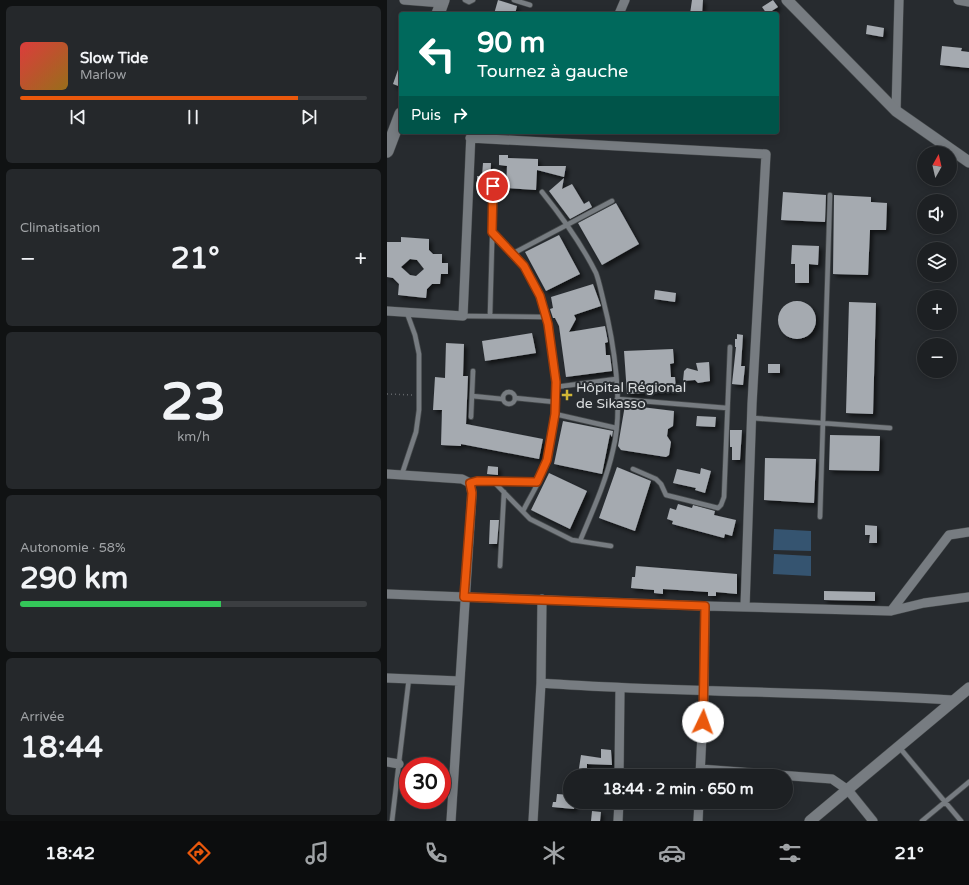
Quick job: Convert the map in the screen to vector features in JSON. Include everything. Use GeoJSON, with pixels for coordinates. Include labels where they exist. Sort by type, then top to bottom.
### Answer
{"type":"FeatureCollection","features":[{"type":"Feature","properties":{"kind":"main road"},"geometry":{"type":"LineString","coordinates":[[387,151],[399,119]]}},
{"type":"Feature","properties":{"kind":"street"},"geometry":{"type":"LineString","coordinates":[[404,0],[441,6]]}},
{"type":"Feature","properties":{"kind":"street"},"geometry":{"type":"LineString","coordinates":[[620,12],[625,0]]}},
{"type":"Feature","properties":{"kind":"street"},"geometry":{"type":"LineString","coordinates":[[787,0],[896,111],[969,162]]}},
{"type":"Feature","properties":{"kind":"street"},"geometry":{"type":"LineString","coordinates":[[896,111],[899,0]]}},
{"type":"Feature","properties":{"kind":"street"},"geometry":{"type":"LineString","coordinates":[[958,0],[969,2]]}},
{"type":"Feature","properties":{"kind":"street"},"geometry":{"type":"LineString","coordinates":[[387,311],[463,316],[470,135],[766,154],[752,418],[745,607]]}},
{"type":"Feature","properties":{"kind":"street"},"geometry":{"type":"LineString","coordinates":[[387,474],[462,479],[470,483],[472,493],[464,597],[451,821]]}},
{"type":"Feature","properties":{"kind":"street"},"geometry":{"type":"LineString","coordinates":[[891,611],[949,535],[969,532]]}},
{"type":"Feature","properties":{"kind":"street"},"geometry":{"type":"LineString","coordinates":[[387,594],[705,606],[891,611],[924,603],[969,597]]}},
{"type":"Feature","properties":{"kind":"street"},"geometry":{"type":"LineString","coordinates":[[533,821],[541,683],[542,599]]}},
{"type":"Feature","properties":{"kind":"street"},"geometry":{"type":"LineString","coordinates":[[700,769],[704,691],[705,606]]}},
{"type":"Feature","properties":{"kind":"street"},"geometry":{"type":"LineString","coordinates":[[387,678],[409,678],[459,682]]}},
{"type":"Feature","properties":{"kind":"street"},"geometry":{"type":"LineString","coordinates":[[541,683],[620,689],[953,700]]}},
{"type":"Feature","properties":{"kind":"street"},"geometry":{"type":"LineString","coordinates":[[809,821],[969,688]]}},
{"type":"Feature","properties":{"kind":"street"},"geometry":{"type":"LineString","coordinates":[[619,769],[620,689]]}},
{"type":"Feature","properties":{"kind":"street"},"geometry":{"type":"LineString","coordinates":[[387,762],[399,764]]}},
{"type":"Feature","properties":{"kind":"street"},"geometry":{"type":"LineString","coordinates":[[793,777],[832,779],[848,790],[873,821]]}},
{"type":"Feature","properties":{"kind":"street"},"geometry":{"type":"LineString","coordinates":[[618,821],[619,809]]}},
{"type":"Feature","properties":{"kind":"street"},"geometry":{"type":"LineString","coordinates":[[698,821],[699,809]]}},
{"type":"Feature","properties":{"kind":"lane"},"geometry":{"type":"LineString","coordinates":[[465,0],[469,2],[473,0]]}},
{"type":"Feature","properties":{"kind":"lane"},"geometry":{"type":"LineString","coordinates":[[515,0],[530,5]]}},
{"type":"Feature","properties":{"kind":"lane"},"geometry":{"type":"LineString","coordinates":[[490,316],[494,171]]}},
{"type":"Feature","properties":{"kind":"lane"},"geometry":{"type":"LineString","coordinates":[[543,192],[568,224],[597,274],[608,320],[616,379],[617,399],[614,449],[606,476],[580,542]]}},
{"type":"Feature","properties":{"kind":"lane"},"geometry":{"type":"LineString","coordinates":[[820,517],[829,195]]}},
{"type":"Feature","properties":{"kind":"lane"},"geometry":{"type":"LineString","coordinates":[[512,254],[612,201]]}},
{"type":"Feature","properties":{"kind":"lane"},"geometry":{"type":"LineString","coordinates":[[492,232],[524,266],[540,296],[546,317],[556,386],[555,414],[547,460],[523,511]]}},
{"type":"Feature","properties":{"kind":"lane"},"geometry":{"type":"LineString","coordinates":[[402,474],[416,432],[418,395],[419,354],[415,336],[407,313]]}},
{"type":"Feature","properties":{"kind":"lane"},"geometry":{"type":"LineString","coordinates":[[463,316],[546,317]]}},
{"type":"Feature","properties":{"kind":"lane"},"geometry":{"type":"LineString","coordinates":[[633,469],[657,479],[666,495],[717,508],[721,505],[724,497],[730,347]]}},
{"type":"Feature","properties":{"kind":"lane"},"geometry":{"type":"LineString","coordinates":[[471,418],[473,371]]}},
{"type":"Feature","properties":{"kind":"lane"},"geometry":{"type":"LineString","coordinates":[[556,386],[616,379]]}},
{"type":"Feature","properties":{"kind":"lane"},"geometry":{"type":"LineString","coordinates":[[502,399],[503,395],[508,391],[512,392],[515,398]]}},
{"type":"Feature","properties":{"kind":"lane"},"geometry":{"type":"LineString","coordinates":[[472,396],[502,399],[506,404],[514,402],[515,398]]}},
{"type":"Feature","properties":{"kind":"lane"},"geometry":{"type":"LineString","coordinates":[[515,398],[555,402]]}},
{"type":"Feature","properties":{"kind":"lane"},"geometry":{"type":"LineString","coordinates":[[617,399],[727,408]]}},
{"type":"Feature","properties":{"kind":"lane"},"geometry":{"type":"LineString","coordinates":[[555,414],[616,428]]}},
{"type":"Feature","properties":{"kind":"lane"},"geometry":{"type":"LineString","coordinates":[[752,418],[890,428]]}},
{"type":"Feature","properties":{"kind":"lane"},"geometry":{"type":"LineString","coordinates":[[470,483],[477,481],[537,482]]}},
{"type":"Feature","properties":{"kind":"lane"},"geometry":{"type":"LineString","coordinates":[[493,481],[531,519],[572,540],[611,546]]}},
{"type":"Feature","properties":{"kind":"lane"},"geometry":{"type":"LineString","coordinates":[[500,566],[504,492]]}},
{"type":"Feature","properties":{"kind":"lane"},"geometry":{"type":"LineString","coordinates":[[400,757],[409,678]]}},
{"type":"Feature","properties":{"kind":"lane"},"geometry":{"type":"LineString","coordinates":[[899,746],[961,821]]}},
{"type":"Feature","properties":{"kind":"lane"},"geometry":{"type":"LineString","coordinates":[[392,821],[399,764]]}},
{"type":"Feature","properties":{"kind":"lane"},"geometry":{"type":"LineString","coordinates":[[922,821],[969,782]]}},
{"type":"Feature","properties":{"kind":"path"},"geometry":{"type":"LineString","coordinates":[[387,394],[418,395]]}},
{"type":"Feature","properties":{"kind":"shaded area"},"geometry":{"type":"Polygon","coordinates":[[[774,529],[811,531],[811,551],[773,550],[774,529]]]}},
{"type":"Feature","properties":{"kind":"shaded area"},"geometry":{"type":"Polygon","coordinates":[[[774,554],[811,556],[811,576],[773,574],[774,554]]]}},
{"type":"Feature","properties":{"kind":"building"},"geometry":{"type":"Polygon","coordinates":[[[498,0],[517,6],[516,12],[495,12],[498,0]]]}},
{"type":"Feature","properties":{"kind":"building"},"geometry":{"type":"Polygon","coordinates":[[[692,0],[703,0],[702,12],[690,12],[692,0]]]}},
{"type":"Feature","properties":{"kind":"building"},"geometry":{"type":"Polygon","coordinates":[[[773,0],[778,7],[770,12],[766,12],[762,7],[773,0]]]}},
{"type":"Feature","properties":{"kind":"building"},"geometry":{"type":"Polygon","coordinates":[[[867,25],[884,28],[883,37],[866,34],[867,25]]]}},
{"type":"Feature","properties":{"kind":"building"},"geometry":{"type":"Polygon","coordinates":[[[942,46],[962,48],[961,51],[969,52],[969,68],[940,65],[942,46]]]}},
{"type":"Feature","properties":{"kind":"building"},"geometry":{"type":"Polygon","coordinates":[[[399,67],[399,86],[393,84],[399,67]]]}},
{"type":"Feature","properties":{"kind":"building"},"geometry":{"type":"Polygon","coordinates":[[[499,155],[508,155],[508,158],[538,159],[538,166],[566,166],[564,177],[537,170],[536,190],[506,188],[507,166],[499,165],[499,155]]]}},
{"type":"Feature","properties":{"kind":"building"},"geometry":{"type":"Polygon","coordinates":[[[483,163],[491,163],[490,187],[477,187],[477,176],[482,176],[483,163]]]}},
{"type":"Feature","properties":{"kind":"building"},"geometry":{"type":"Polygon","coordinates":[[[564,178],[562,189],[572,184],[584,204],[589,201],[592,207],[570,219],[549,191],[564,178]]]}},
{"type":"Feature","properties":{"kind":"building"},"geometry":{"type":"Polygon","coordinates":[[[783,192],[826,195],[825,222],[781,220],[783,192]]]}},
{"type":"Feature","properties":{"kind":"building"},"geometry":{"type":"Polygon","coordinates":[[[834,195],[871,197],[871,202],[887,203],[886,230],[870,230],[868,275],[833,274],[834,195]]]}},
{"type":"Feature","properties":{"kind":"building"},"geometry":{"type":"Polygon","coordinates":[[[616,203],[639,244],[602,265],[578,223],[616,203]]]}},
{"type":"Feature","properties":{"kind":"building"},"geometry":{"type":"Polygon","coordinates":[[[559,235],[580,274],[546,291],[525,252],[559,235]]]}},
{"type":"Feature","properties":{"kind":"building"},"geometry":{"type":"Polygon","coordinates":[[[401,237],[429,239],[429,250],[433,254],[442,254],[442,263],[448,263],[448,274],[441,274],[440,284],[432,284],[427,289],[426,298],[398,295],[399,284],[393,278],[387,277],[387,242],[401,242],[401,237]],[[410,259],[401,267],[410,275],[416,276],[424,269],[417,260],[410,259]]]}},
{"type":"Feature","properties":{"kind":"building"},"geometry":{"type":"Polygon","coordinates":[[[792,245],[819,246],[818,265],[809,264],[809,283],[795,283],[795,264],[791,264],[792,245]]]}},
{"type":"Feature","properties":{"kind":"building"},"geometry":{"type":"Polygon","coordinates":[[[593,284],[601,306],[574,315],[576,319],[569,332],[605,326],[608,342],[605,343],[606,355],[610,355],[612,371],[566,377],[559,326],[555,318],[553,318],[550,309],[553,308],[551,297],[593,284]]]}},
{"type":"Feature","properties":{"kind":"building"},"geometry":{"type":"Polygon","coordinates":[[[655,290],[676,293],[675,302],[654,299],[655,290]]]}},
{"type":"Feature","properties":{"kind":"building"},"geometry":{"type":"Polygon","coordinates":[[[793,301],[801,301],[811,306],[815,313],[815,327],[811,334],[801,339],[793,339],[783,334],[781,331],[778,324],[778,316],[783,306],[786,304],[793,301]]]}},
{"type":"Feature","properties":{"kind":"building"},"geometry":{"type":"Polygon","coordinates":[[[849,302],[876,303],[873,414],[846,413],[849,302]]]}},
{"type":"Feature","properties":{"kind":"building"},"geometry":{"type":"Polygon","coordinates":[[[532,333],[536,353],[485,361],[482,341],[532,333]]]}},
{"type":"Feature","properties":{"kind":"building"},"geometry":{"type":"Polygon","coordinates":[[[737,334],[743,335],[741,366],[745,366],[743,385],[732,384],[736,347],[735,339],[737,339],[737,334]]]}},
{"type":"Feature","properties":{"kind":"building"},"geometry":{"type":"Polygon","coordinates":[[[446,343],[464,344],[463,376],[468,376],[466,424],[543,439],[539,459],[461,444],[461,446],[441,445],[442,410],[433,410],[435,377],[445,378],[446,343]]]}},
{"type":"Feature","properties":{"kind":"building"},"geometry":{"type":"Polygon","coordinates":[[[673,349],[674,363],[670,364],[671,377],[675,377],[676,391],[627,394],[624,351],[673,349]]]}},
{"type":"Feature","properties":{"kind":"building"},"geometry":{"type":"Polygon","coordinates":[[[709,362],[710,381],[698,383],[695,380],[683,381],[684,371],[687,368],[698,371],[696,363],[709,362]]]}},
{"type":"Feature","properties":{"kind":"building"},"geometry":{"type":"Polygon","coordinates":[[[768,364],[780,364],[780,373],[768,373],[768,364]]]}},
{"type":"Feature","properties":{"kind":"building"},"geometry":{"type":"Polygon","coordinates":[[[625,405],[674,411],[673,426],[668,429],[667,436],[671,442],[669,455],[666,457],[621,450],[618,446],[625,405]]]}},
{"type":"Feature","properties":{"kind":"building"},"geometry":{"type":"Polygon","coordinates":[[[697,416],[716,417],[715,427],[696,426],[697,416]]]}},
{"type":"Feature","properties":{"kind":"building"},"geometry":{"type":"Polygon","coordinates":[[[563,421],[613,431],[612,437],[610,434],[602,474],[554,464],[563,421]]]}},
{"type":"Feature","properties":{"kind":"building"},"geometry":{"type":"Polygon","coordinates":[[[730,430],[742,430],[740,460],[732,460],[730,430]]]}},
{"type":"Feature","properties":{"kind":"building"},"geometry":{"type":"Polygon","coordinates":[[[830,435],[880,436],[879,471],[829,470],[830,435]]]}},
{"type":"Feature","properties":{"kind":"building"},"geometry":{"type":"Polygon","coordinates":[[[765,458],[816,459],[814,503],[764,500],[765,458]]]}},
{"type":"Feature","properties":{"kind":"building"},"geometry":{"type":"Polygon","coordinates":[[[488,466],[498,467],[498,475],[487,474],[488,466]]]}},
{"type":"Feature","properties":{"kind":"building"},"geometry":{"type":"Polygon","coordinates":[[[617,467],[651,481],[635,531],[599,518],[617,467]]]}},
{"type":"Feature","properties":{"kind":"building"},"geometry":{"type":"Polygon","coordinates":[[[701,468],[711,471],[705,493],[695,490],[696,488],[673,483],[677,469],[700,474],[701,468]]]}},
{"type":"Feature","properties":{"kind":"building"},"geometry":{"type":"Polygon","coordinates":[[[549,473],[587,491],[570,529],[531,510],[549,473]]]}},
{"type":"Feature","properties":{"kind":"building"},"geometry":{"type":"Polygon","coordinates":[[[678,504],[692,508],[693,505],[715,511],[714,515],[736,520],[732,536],[725,534],[724,538],[672,524],[673,521],[667,519],[670,508],[676,510],[678,504]]]}},
{"type":"Feature","properties":{"kind":"building"},"geometry":{"type":"Polygon","coordinates":[[[490,520],[499,520],[497,544],[489,544],[490,520]]]}},
{"type":"Feature","properties":{"kind":"building"},"geometry":{"type":"Polygon","coordinates":[[[865,525],[877,526],[877,543],[869,543],[870,535],[865,535],[865,525]]]}},
{"type":"Feature","properties":{"kind":"building"},"geometry":{"type":"Polygon","coordinates":[[[636,566],[737,574],[737,594],[716,592],[716,596],[708,596],[708,592],[663,589],[663,594],[654,593],[654,590],[631,588],[632,577],[635,577],[636,566]]]}},
{"type":"Feature","properties":{"kind":"building"},"geometry":{"type":"Polygon","coordinates":[[[824,591],[875,592],[875,601],[824,600],[824,591]]]}},
{"type":"Feature","properties":{"kind":"building"},"geometry":{"type":"Polygon","coordinates":[[[601,749],[611,750],[612,765],[587,764],[587,769],[579,769],[581,755],[601,758],[601,749]]]}},
{"type":"Feature","properties":{"kind":"building"},"geometry":{"type":"Polygon","coordinates":[[[557,794],[563,794],[563,808],[552,807],[553,802],[556,802],[557,794]]]}},
{"type":"Feature","properties":{"kind":"building"},"geometry":{"type":"Polygon","coordinates":[[[592,811],[601,812],[600,821],[591,821],[592,811]]]}},
{"type":"Feature","properties":{"kind":"place","name":"Hôpital Régional de Sikasso"},"geometry":{"type":"Point","coordinates":[567,395]}},
{"type":"Feature","properties":{"kind":"route"},"geometry":{"type":"LineString","coordinates":[[493,186],[492,232],[524,266],[540,296],[548,324],[556,382],[555,414],[547,460],[537,482],[477,481],[470,483],[472,493],[464,597],[705,606],[703,722]]}}]}
